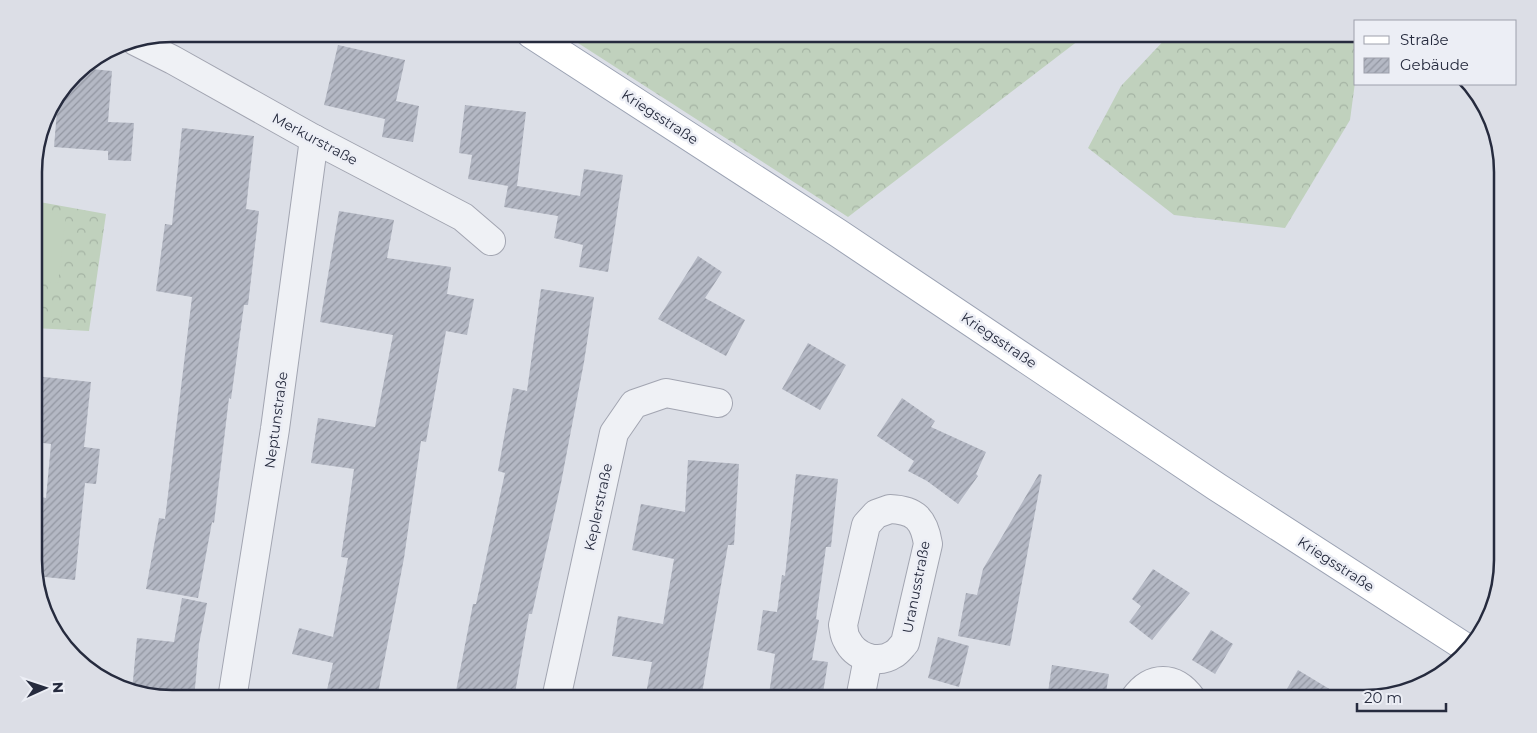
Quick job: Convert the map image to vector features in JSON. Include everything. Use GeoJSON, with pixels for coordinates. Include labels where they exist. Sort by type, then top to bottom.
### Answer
{"type":"FeatureCollection","features":[{"type":"Feature","properties":{"kind":"main road","name":"Kriegsstraße"},"geometry":{"type":"LineString","coordinates":[[543,42],[854,243],[1217,487],[1463,645]]}},
{"type":"Feature","properties":{"kind":"street","name":"Merkurstraße"},"geometry":{"type":"LineString","coordinates":[[145,46],[314,139],[462,217],[491,241]]}},
{"type":"Feature","properties":{"kind":"street","name":"Neptunstraße"},"geometry":{"type":"LineString","coordinates":[[233,690],[275,429],[314,139]]}},
{"type":"Feature","properties":{"kind":"street","name":"Keplerstraße"},"geometry":{"type":"LineString","coordinates":[[558,690],[614,433],[634,404],[666,394],[718,403]]}},
{"type":"Feature","properties":{"kind":"street","name":"Uranusstraße"},"geometry":{"type":"LineString","coordinates":[[890,509],[905,510],[917,517],[926,529],[928,544],[907,636],[905,643],[895,654],[882,660],[868,658],[854,652],[846,639],[843,625],[866,525],[876,514],[890,509]]}},
{"type":"Feature","properties":{"kind":"street"},"geometry":{"type":"LineString","coordinates":[[862,690],[868,658]]}},
{"type":"Feature","properties":{"kind":"street"},"geometry":{"type":"LineString","coordinates":[[1142,690],[1157,681],[1172,682],[1186,690]]}},
{"type":"Feature","properties":{"kind":"green space"},"geometry":{"type":"Polygon","coordinates":[[[576,42],[1077,42],[848,217],[576,42]]]}},
{"type":"Feature","properties":{"kind":"green space"},"geometry":{"type":"Polygon","coordinates":[[[1162,42],[1354,42],[1355,85],[1350,120],[1285,228],[1174,215],[1088,148],[1121,86],[1162,42]]]}},
{"type":"Feature","properties":{"kind":"green space"},"geometry":{"type":"Polygon","coordinates":[[[43,203],[106,214],[89,331],[43,328],[43,203]]]}},
{"type":"Feature","properties":{"kind":"green space"},"geometry":{"type":"Polygon","coordinates":[[[43,211],[66,214],[58,283],[43,281],[43,211]]]}},
{"type":"Feature","properties":{"kind":"building"},"geometry":{"type":"Polygon","coordinates":[[[338,45],[405,60],[396,101],[419,106],[413,142],[382,137],[385,119],[324,105],[338,45]]]}},
{"type":"Feature","properties":{"kind":"building"},"geometry":{"type":"Polygon","coordinates":[[[93,69],[112,71],[108,122],[134,123],[131,161],[108,160],[108,151],[54,147],[57,114],[69,93],[93,69]]]}},
{"type":"Feature","properties":{"kind":"building"},"geometry":{"type":"Polygon","coordinates":[[[465,105],[526,112],[517,186],[580,196],[584,169],[623,175],[608,272],[579,267],[583,245],[554,238],[558,216],[504,207],[508,186],[468,179],[472,155],[459,153],[465,105]]]}},
{"type":"Feature","properties":{"kind":"building"},"geometry":{"type":"Polygon","coordinates":[[[182,128],[254,136],[246,209],[259,211],[248,305],[244,305],[231,399],[229,398],[214,523],[212,522],[198,598],[146,589],[159,518],[165,519],[192,297],[156,291],[165,224],[172,225],[182,128]]]}},
{"type":"Feature","properties":{"kind":"building"},"geometry":{"type":"Polygon","coordinates":[[[339,211],[394,220],[387,258],[451,267],[447,294],[474,299],[467,335],[446,331],[426,442],[421,441],[404,558],[379,690],[327,690],[333,663],[292,654],[299,628],[333,637],[348,558],[341,557],[354,469],[311,463],[318,418],[375,427],[393,335],[320,322],[339,211]]]}},
{"type":"Feature","properties":{"kind":"building"},"geometry":{"type":"Polygon","coordinates":[[[698,256],[722,272],[705,298],[745,320],[726,356],[658,319],[698,256]]]}},
{"type":"Feature","properties":{"kind":"building"},"geometry":{"type":"Polygon","coordinates":[[[541,289],[594,297],[584,362],[561,483],[532,614],[529,614],[516,690],[456,690],[473,604],[476,604],[505,473],[498,471],[513,388],[527,391],[541,289]]]}},
{"type":"Feature","properties":{"kind":"building"},"geometry":{"type":"Polygon","coordinates":[[[808,343],[846,365],[820,410],[782,389],[808,343]]]}},
{"type":"Feature","properties":{"kind":"building"},"geometry":{"type":"Polygon","coordinates":[[[42,377],[91,382],[84,447],[100,449],[96,484],[85,483],[75,580],[44,577],[42,561],[42,497],[46,498],[51,444],[42,443],[42,377]]]}},
{"type":"Feature","properties":{"kind":"building"},"geometry":{"type":"Polygon","coordinates":[[[902,398],[935,421],[931,427],[986,452],[976,474],[978,476],[958,504],[927,481],[908,471],[914,461],[877,436],[902,398]]]}},
{"type":"Feature","properties":{"kind":"building"},"geometry":{"type":"Polygon","coordinates":[[[688,460],[739,464],[734,545],[728,545],[703,690],[647,690],[652,662],[612,656],[618,616],[663,624],[674,559],[632,550],[641,504],[685,512],[688,460]]]}},
{"type":"Feature","properties":{"kind":"building"},"geometry":{"type":"Polygon","coordinates":[[[796,474],[838,479],[831,547],[826,547],[816,619],[819,620],[812,660],[828,662],[823,690],[770,690],[775,654],[757,650],[763,610],[777,612],[782,575],[785,576],[796,474]]]}},
{"type":"Feature","properties":{"kind":"building"},"geometry":{"type":"Polygon","coordinates":[[[1039,474],[1042,475],[1010,646],[958,636],[966,593],[977,595],[983,569],[1039,474]]]}},
{"type":"Feature","properties":{"kind":"building"},"geometry":{"type":"Polygon","coordinates":[[[1153,569],[1190,593],[1152,640],[1129,622],[1141,606],[1132,599],[1153,569]]]}},
{"type":"Feature","properties":{"kind":"building"},"geometry":{"type":"Polygon","coordinates":[[[182,598],[207,603],[199,644],[195,690],[164,690],[133,684],[137,638],[174,642],[182,598]]]}},
{"type":"Feature","properties":{"kind":"building"},"geometry":{"type":"Polygon","coordinates":[[[1211,630],[1233,644],[1215,674],[1192,660],[1211,630]]]}},
{"type":"Feature","properties":{"kind":"building"},"geometry":{"type":"Polygon","coordinates":[[[938,637],[969,646],[959,687],[928,678],[938,637]]]}},
{"type":"Feature","properties":{"kind":"building"},"geometry":{"type":"Polygon","coordinates":[[[1052,665],[1109,674],[1106,690],[1048,690],[1052,665]]]}},
{"type":"Feature","properties":{"kind":"building"},"geometry":{"type":"Polygon","coordinates":[[[1298,670],[1331,690],[1286,690],[1298,670]]]}}]}
